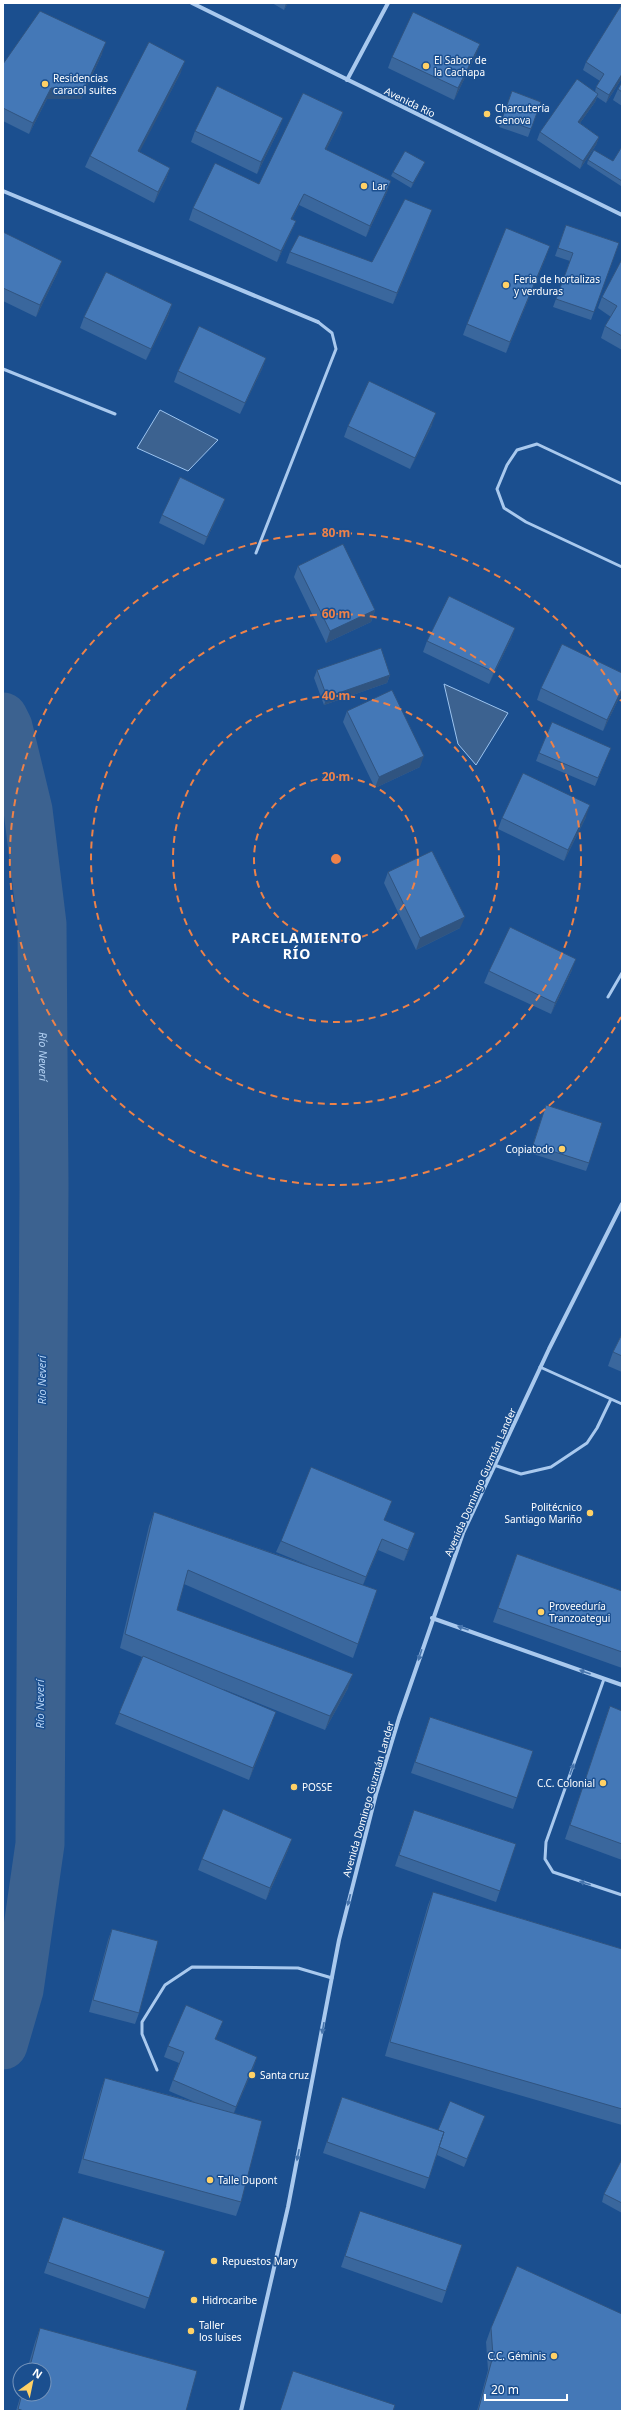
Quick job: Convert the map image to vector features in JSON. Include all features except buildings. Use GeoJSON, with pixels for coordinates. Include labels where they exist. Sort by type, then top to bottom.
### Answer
{"type":"FeatureCollection","features":[{"type":"Feature","properties":{"kind":"street","name":"Avenida Río"},"geometry":{"type":"LineString","coordinates":[[192,3],[622,214]]}},
{"type":"Feature","properties":{"kind":"street"},"geometry":{"type":"LineString","coordinates":[[348,80],[388,3]]}},
{"type":"Feature","properties":{"kind":"street"},"geometry":{"type":"LineString","coordinates":[[3,191],[318,322]]}},
{"type":"Feature","properties":{"kind":"street","name":"Avenida Domingo Guzmán Lander"},"geometry":{"type":"LineString","coordinates":[[241,2411],[288,2207],[339,1940],[376,1794],[432,1618],[463,1533],[540,1367],[622,1204]]}},
{"type":"Feature","properties":{"kind":"street"},"geometry":{"type":"LineString","coordinates":[[432,1618],[622,1685]]}},
{"type":"Feature","properties":{"kind":"lane"},"geometry":{"type":"LineString","coordinates":[[256,553],[336,349],[332,333],[318,322]]}},
{"type":"Feature","properties":{"kind":"lane"},"geometry":{"type":"LineString","coordinates":[[3,369],[115,414]]}},
{"type":"Feature","properties":{"kind":"lane"},"geometry":{"type":"LineString","coordinates":[[622,484],[537,444],[517,450],[507,465],[497,489],[504,508],[526,522],[622,567]]}},
{"type":"Feature","properties":{"kind":"lane"},"geometry":{"type":"LineString","coordinates":[[608,997],[622,972]]}},
{"type":"Feature","properties":{"kind":"lane"},"geometry":{"type":"LineString","coordinates":[[540,1367],[622,1404]]}},
{"type":"Feature","properties":{"kind":"lane"},"geometry":{"type":"LineString","coordinates":[[494,1466],[520,1474],[551,1467],[587,1443],[597,1428],[611,1399]]}},
{"type":"Feature","properties":{"kind":"lane"},"geometry":{"type":"LineString","coordinates":[[604,1679],[546,1842],[545,1859],[553,1872],[622,1895]]}},
{"type":"Feature","properties":{"kind":"lane"},"geometry":{"type":"LineString","coordinates":[[157,2070],[142,2034],[142,2022],[165,1985],[192,1967],[298,1968],[332,1978]]}},
{"type":"Feature","properties":{"kind":"water"},"geometry":{"type":"Polygon","coordinates":[[[160,410],[218,440],[188,471],[137,448],[160,410]]]}},
{"type":"Feature","properties":{"kind":"water"},"geometry":{"type":"Polygon","coordinates":[[[444,684],[508,713],[476,765],[458,744],[444,684]]]}},
{"type":"Feature","properties":{"kind":"waterway","name":"Río Neverí"},"geometry":{"type":"LineString","coordinates":[[3,717],[8,727],[28,810],[42,924],[44,1186],[40,1844],[19,1990],[3,2045]]}},
{"type":"Feature","properties":{"kind":"place","name":"El Sabor de la Cachapa"},"geometry":{"type":"Point","coordinates":[426,66]}},
{"type":"Feature","properties":{"kind":"place","name":"Residencias caracol suites"},"geometry":{"type":"Point","coordinates":[45,84]}},
{"type":"Feature","properties":{"kind":"place","name":"Charcutería Genova"},"geometry":{"type":"Point","coordinates":[487,114]}},
{"type":"Feature","properties":{"kind":"place","name":"Lar"},"geometry":{"type":"Point","coordinates":[364,186]}},
{"type":"Feature","properties":{"kind":"place","name":"Feria de hortalizas y verduras"},"geometry":{"type":"Point","coordinates":[506,285]}},
{"type":"Feature","properties":{"kind":"place","name":"Copiatodo"},"geometry":{"type":"Point","coordinates":[562,1149]}},
{"type":"Feature","properties":{"kind":"place","name":"Politécnico Santiago Mariño"},"geometry":{"type":"Point","coordinates":[590,1513]}},
{"type":"Feature","properties":{"kind":"place","name":"Proveeduría Tranzoategui"},"geometry":{"type":"Point","coordinates":[541,1612]}},
{"type":"Feature","properties":{"kind":"place","name":"C.C. Colonial"},"geometry":{"type":"Point","coordinates":[603,1783]}},
{"type":"Feature","properties":{"kind":"place","name":"POSSE"},"geometry":{"type":"Point","coordinates":[294,1787]}},
{"type":"Feature","properties":{"kind":"place","name":"Santa cruz"},"geometry":{"type":"Point","coordinates":[252,2075]}},
{"type":"Feature","properties":{"kind":"place","name":"Talle Dupont"},"geometry":{"type":"Point","coordinates":[210,2180]}},
{"type":"Feature","properties":{"kind":"place","name":"Repuestos Mary"},"geometry":{"type":"Point","coordinates":[214,2261]}},
{"type":"Feature","properties":{"kind":"place","name":"Hidrocaribe"},"geometry":{"type":"Point","coordinates":[194,2300]}},
{"type":"Feature","properties":{"kind":"place","name":"Taller los luises"},"geometry":{"type":"Point","coordinates":[191,2331]}},
{"type":"Feature","properties":{"kind":"place","name":"C.C. Géminis"},"geometry":{"type":"Point","coordinates":[554,2356]}},
{"type":"Feature","properties":{"kind":"district","name":"PARCELAMIENTO RÍO"},"geometry":{"type":"Point","coordinates":[297,946]}}]}
